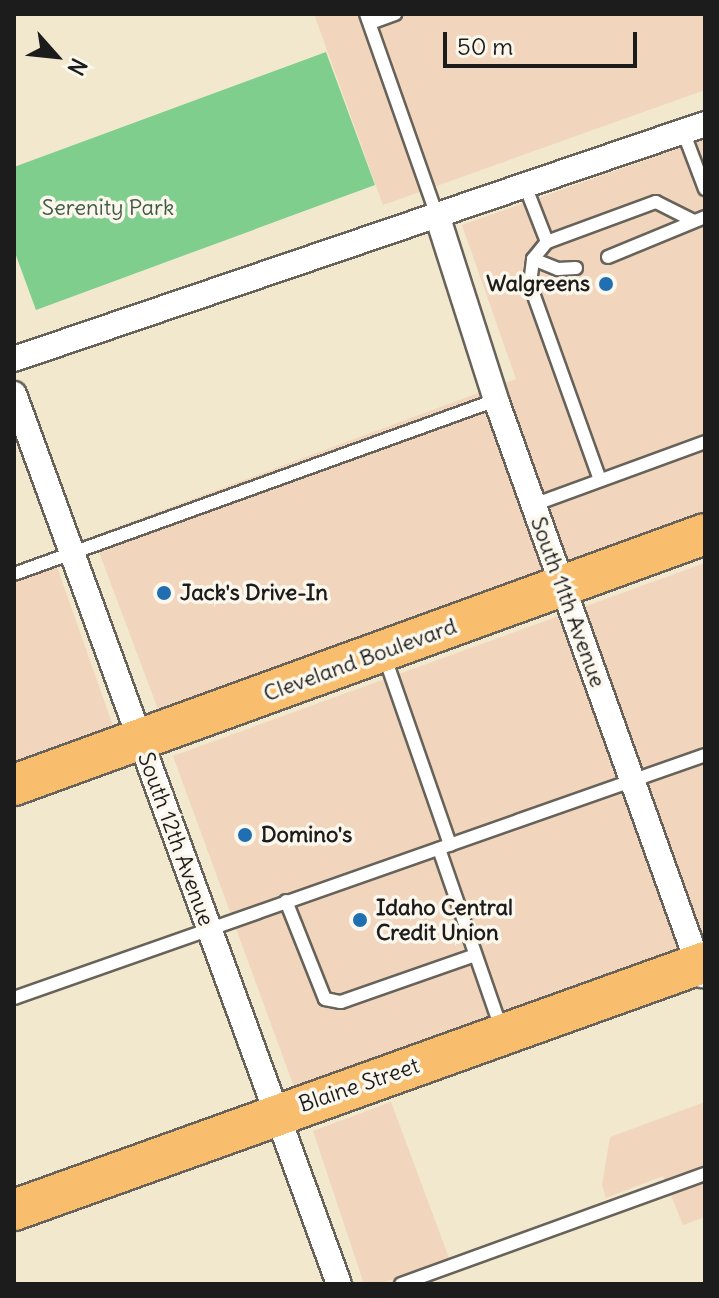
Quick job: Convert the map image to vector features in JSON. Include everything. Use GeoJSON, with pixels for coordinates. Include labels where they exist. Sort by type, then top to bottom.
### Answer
{"type":"FeatureCollection","features":[{"type":"Feature","properties":{"kind":"main road","name":"Cleveland Boulevard"},"geometry":{"type":"LineString","coordinates":[[14,785],[705,534]]}},
{"type":"Feature","properties":{"kind":"main road","name":"Blaine Street"},"geometry":{"type":"LineString","coordinates":[[14,1210],[503,1034],[703,970]]}},
{"type":"Feature","properties":{"kind":"street"},"geometry":{"type":"LineString","coordinates":[[14,359],[438,218],[694,128]]}},
{"type":"Feature","properties":{"kind":"street","name":"South 11th Avenue"},"geometry":{"type":"LineString","coordinates":[[438,218],[496,400],[561,586],[703,970]]}},
{"type":"Feature","properties":{"kind":"street","name":"South 12th Avenue"},"geometry":{"type":"LineString","coordinates":[[14,394],[339,1284]]}},
{"type":"Feature","properties":{"kind":"lane"},"geometry":{"type":"LineString","coordinates":[[395,14],[368,19],[438,218]]}},
{"type":"Feature","properties":{"kind":"lane"},"geometry":{"type":"LineString","coordinates":[[694,128],[705,189]]}},
{"type":"Feature","properties":{"kind":"lane"},"geometry":{"type":"LineString","coordinates":[[526,188],[547,242]]}},
{"type":"Feature","properties":{"kind":"lane"},"geometry":{"type":"LineString","coordinates":[[600,480],[530,284],[533,259],[547,242],[656,202],[699,219]]}},
{"type":"Feature","properties":{"kind":"lane"},"geometry":{"type":"LineString","coordinates":[[608,257],[699,219]]}},
{"type":"Feature","properties":{"kind":"lane"},"geometry":{"type":"LineString","coordinates":[[533,259],[558,269],[576,268]]}},
{"type":"Feature","properties":{"kind":"lane"},"geometry":{"type":"LineString","coordinates":[[14,574],[496,400]]}},
{"type":"Feature","properties":{"kind":"lane"},"geometry":{"type":"LineString","coordinates":[[533,505],[705,442]]}},
{"type":"Feature","properties":{"kind":"lane"},"geometry":{"type":"LineString","coordinates":[[383,652],[445,847],[475,955],[503,1034]]}},
{"type":"Feature","properties":{"kind":"lane"},"geometry":{"type":"LineString","coordinates":[[14,998],[209,927],[633,783],[705,755]]}},
{"type":"Feature","properties":{"kind":"lane"},"geometry":{"type":"LineString","coordinates":[[286,901],[325,999],[341,1002],[475,955]]}},
{"type":"Feature","properties":{"kind":"lane"},"geometry":{"type":"LineString","coordinates":[[401,1284],[705,1174]]}},
{"type":"Feature","properties":{"kind":"shaded area"},"geometry":{"type":"Polygon","coordinates":[[[314,14],[705,14],[705,90],[383,205],[314,14]]]}},
{"type":"Feature","properties":{"kind":"shaded area"},"geometry":{"type":"Polygon","coordinates":[[[705,139],[705,512],[159,712],[93,536],[516,379],[462,225],[705,139]]]}},
{"type":"Feature","properties":{"kind":"shaded area"},"geometry":{"type":"Polygon","coordinates":[[[705,563],[705,938],[294,1087],[173,756],[705,563]]]}},
{"type":"Feature","properties":{"kind":"shaded area"},"geometry":{"type":"Polygon","coordinates":[[[56,564],[113,726],[14,761],[14,581],[56,564]]]}},
{"type":"Feature","properties":{"kind":"shaded area"},"geometry":{"type":"Polygon","coordinates":[[[391,1102],[449,1258],[380,1284],[364,1284],[313,1131],[391,1102]]]}},
{"type":"Feature","properties":{"kind":"shaded area"},"geometry":{"type":"Polygon","coordinates":[[[705,1102],[705,1217],[683,1225],[663,1176],[606,1198],[602,1185],[610,1137],[705,1102]]]}},
{"type":"Feature","properties":{"kind":"green space","name":"Serenity Park"},"geometry":{"type":"Polygon","coordinates":[[[326,52],[375,185],[36,310],[14,250],[14,167],[326,52]]]}},
{"type":"Feature","properties":{"kind":"place","name":"Walgreens"},"geometry":{"type":"Point","coordinates":[606,284]}},
{"type":"Feature","properties":{"kind":"place","name":"Jack's Drive-In"},"geometry":{"type":"Point","coordinates":[164,593]}},
{"type":"Feature","properties":{"kind":"place","name":"Domino's"},"geometry":{"type":"Point","coordinates":[245,835]}},
{"type":"Feature","properties":{"kind":"place","name":"Idaho Central Credit Union"},"geometry":{"type":"Point","coordinates":[360,920]}}]}
